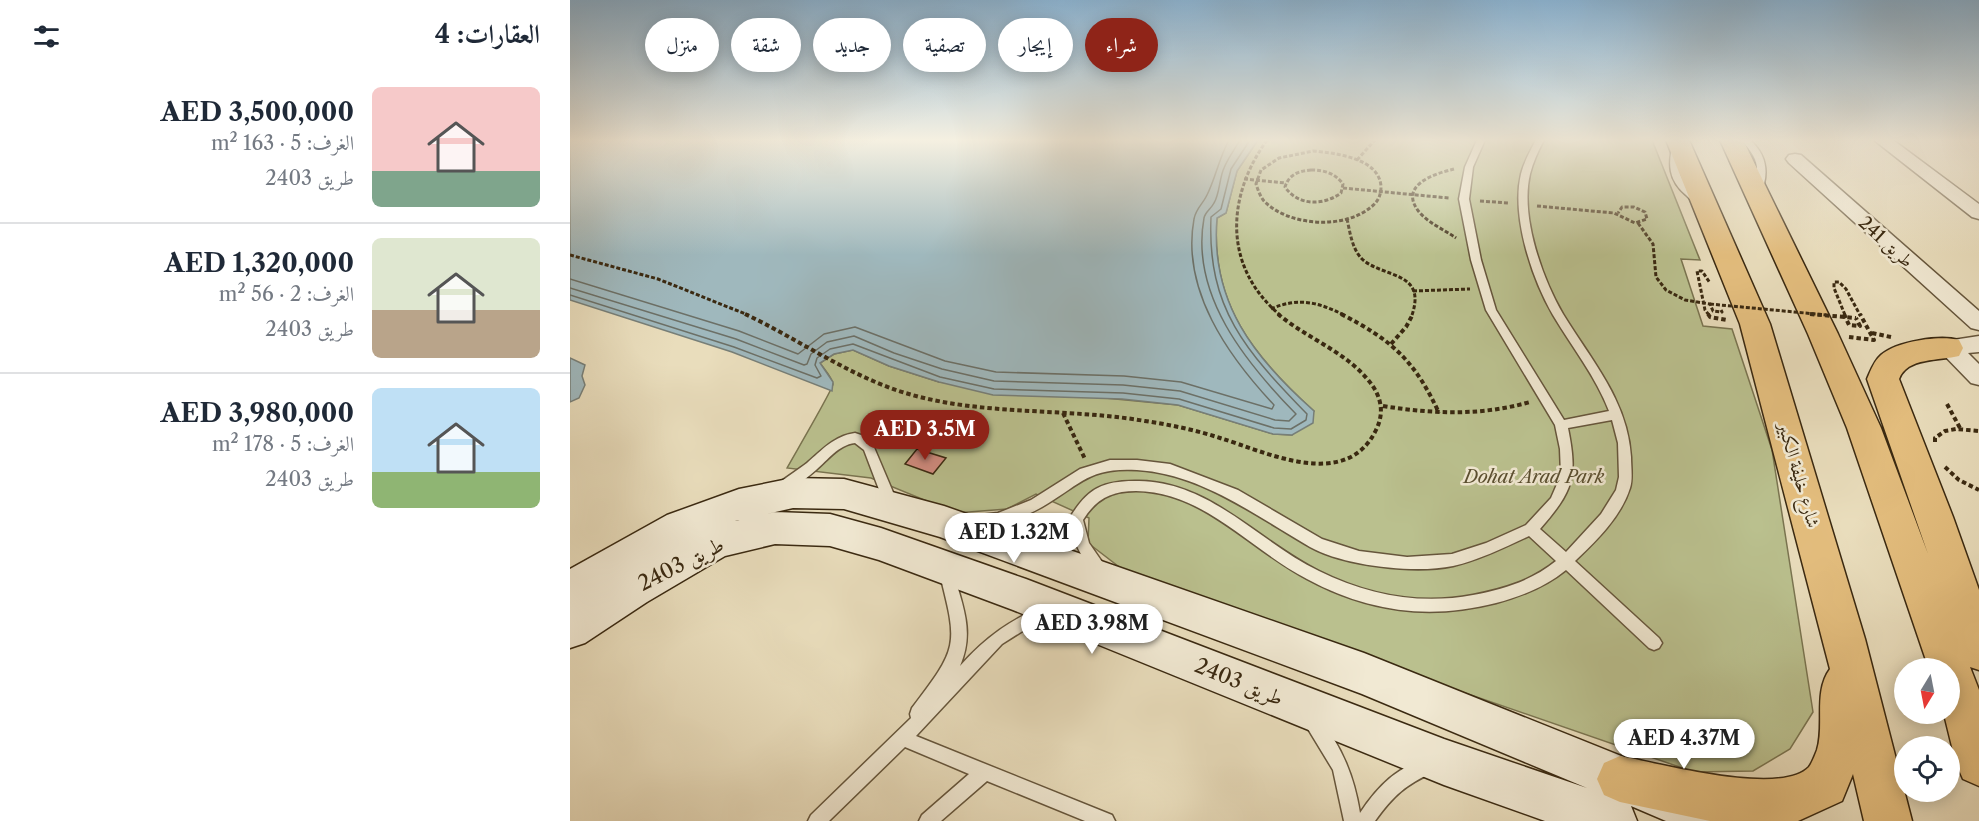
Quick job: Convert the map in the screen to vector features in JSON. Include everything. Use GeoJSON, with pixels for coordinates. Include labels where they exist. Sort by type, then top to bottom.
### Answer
{"type":"FeatureCollection","features":[{"type":"Feature","properties":{"kind":"main road","name":"شارع خليفة الكبير"},"geometry":{"type":"LineString","coordinates":[[1694,178],[1755,324],[1844,639],[1888,821]]}},
{"type":"Feature","properties":{"kind":"main road"},"geometry":{"type":"LineString","coordinates":[[1749,178],[1823,334],[1864,428],[1946,658]]}},
{"type":"Feature","properties":{"kind":"main road"},"geometry":{"type":"LineString","coordinates":[[1963,346],[1895,358],[1886,367],[1883,379],[1935,517],[1979,650]]}},
{"type":"Feature","properties":{"kind":"main road","name":"طريق 2403"},"geometry":{"type":"LineString","coordinates":[[570,590],[680,526],[739,504],[794,493],[844,494],[944,522],[1364,674],[1617,800]]}},
{"type":"Feature","properties":{"kind":"main road","name":"طريق 2403"},"geometry":{"type":"LineString","coordinates":[[570,629],[633,589],[716,542],[775,528],[830,530],[881,544],[1041,603],[1443,762],[1617,800]]}},
{"type":"Feature","properties":{"kind":"main road"},"geometry":{"type":"LineString","coordinates":[[1041,603],[1050,562]]}},
{"type":"Feature","properties":{"kind":"main road"},"geometry":{"type":"LineString","coordinates":[[1617,800],[1787,802],[1825,784],[1840,753],[1844,712],[1844,639]]}},
{"type":"Feature","properties":{"kind":"main road"},"geometry":{"type":"LineString","coordinates":[[1960,698],[1979,763]]}},
{"type":"Feature","properties":{"kind":"main road"},"geometry":{"type":"LineString","coordinates":[[1617,800],[1724,821]]}},
{"type":"Feature","properties":{"kind":"street","name":"طريق 241"},"geometry":{"type":"LineString","coordinates":[[1817,178],[1979,323]]}},
{"type":"Feature","properties":{"kind":"street"},"geometry":{"type":"LineString","coordinates":[[1933,178],[1979,213]]}},
{"type":"Feature","properties":{"kind":"street"},"geometry":{"type":"LineString","coordinates":[[1963,346],[1979,377]]}},
{"type":"Feature","properties":{"kind":"lane"},"geometry":{"type":"LineString","coordinates":[[944,522],[999,519],[1036,504],[1080,474],[1119,465],[1170,470],[1233,494],[1318,544],[1359,557],[1407,563],[1452,560],[1489,548],[1531,529],[1556,501],[1567,475],[1566,450],[1561,425],[1491,310],[1474,249],[1464,199],[1467,178]]}},
{"type":"Feature","properties":{"kind":"lane"},"geometry":{"type":"LineString","coordinates":[[1050,562],[1086,501],[1116,487],[1137,485],[1161,488],[1188,497],[1223,515],[1309,574],[1347,592],[1396,603],[1443,606],[1488,598],[1536,584],[1566,562],[1602,524],[1624,488],[1626,449],[1617,414],[1604,386],[1557,312],[1536,266],[1521,205],[1525,178]]}},
{"type":"Feature","properties":{"kind":"lane"},"geometry":{"type":"LineString","coordinates":[[1757,195],[1760,178]]}},
{"type":"Feature","properties":{"kind":"lane"},"geometry":{"type":"LineString","coordinates":[[1561,425],[1617,414]]}},
{"type":"Feature","properties":{"kind":"lane"},"geometry":{"type":"LineString","coordinates":[[764,498],[798,477],[840,441],[859,439],[866,442],[869,448],[893,508]]}},
{"type":"Feature","properties":{"kind":"lane"},"geometry":{"type":"LineString","coordinates":[[1076,519],[1083,545],[1113,584]]}},
{"type":"Feature","properties":{"kind":"lane"},"geometry":{"type":"LineString","coordinates":[[1531,529],[1654,643]]}},
{"type":"Feature","properties":{"kind":"lane"},"geometry":{"type":"LineString","coordinates":[[946,568],[959,623],[960,664]]}},
{"type":"Feature","properties":{"kind":"lane"},"geometry":{"type":"LineString","coordinates":[[817,821],[936,704],[960,664],[1004,632],[1028,619],[1041,603]]}},
{"type":"Feature","properties":{"kind":"lane"},"geometry":{"type":"LineString","coordinates":[[1297,705],[1333,748],[1341,763],[1347,779],[1353,821]]}},
{"type":"Feature","properties":{"kind":"lane"},"geometry":{"type":"LineString","coordinates":[[902,738],[1106,821]]}},
{"type":"Feature","properties":{"kind":"lane"},"geometry":{"type":"LineString","coordinates":[[1365,821],[1386,791],[1403,777],[1443,762]]}},
{"type":"Feature","properties":{"kind":"lane"},"geometry":{"type":"LineString","coordinates":[[928,821],[985,771]]}},
{"type":"Feature","properties":{"kind":"path"},"geometry":{"type":"LineString","coordinates":[[1286,183],[1291,178]]}},
{"type":"Feature","properties":{"kind":"path"},"geometry":{"type":"LineString","coordinates":[[1286,183],[1287,191],[1291,195],[1310,202],[1332,199],[1343,189],[1338,178]]}},
{"type":"Feature","properties":{"kind":"path"},"geometry":{"type":"LineString","coordinates":[[1256,180],[1257,193],[1261,200],[1275,212],[1285,216],[1322,222],[1347,219],[1374,205],[1381,192],[1378,178]]}},
{"type":"Feature","properties":{"kind":"path"},"geometry":{"type":"LineString","coordinates":[[1427,178],[1415,187],[1414,205],[1422,214],[1474,249]]}},
{"type":"Feature","properties":{"kind":"path"},"geometry":{"type":"LineString","coordinates":[[570,255],[680,287],[743,312],[830,359],[899,390],[938,401],[981,409],[1131,418],[1181,427],[1308,464],[1339,461],[1364,448],[1380,428],[1383,406],[1373,385],[1356,368],[1290,325],[1271,309],[1255,290],[1244,271],[1237,243],[1236,220],[1244,179],[1286,183]]}},
{"type":"Feature","properties":{"kind":"path"},"geometry":{"type":"LineString","coordinates":[[1638,223],[1647,219],[1645,212],[1628,206],[1618,210],[1625,220],[1638,223],[1653,244],[1656,277],[1666,290],[1685,300],[1710,304],[1856,318],[1860,326],[1849,325],[1834,288],[1834,282],[1839,282],[1846,289],[1874,340],[1823,334]]}},
{"type":"Feature","properties":{"kind":"path"},"geometry":{"type":"LineString","coordinates":[[1347,219],[1360,257],[1369,264],[1406,281],[1413,291],[1415,305],[1412,319],[1404,332],[1391,344]]}},
{"type":"Feature","properties":{"kind":"path"},"geometry":{"type":"LineString","coordinates":[[1705,310],[1698,271],[1702,271],[1713,290]]}},
{"type":"Feature","properties":{"kind":"path"},"geometry":{"type":"LineString","coordinates":[[1413,291],[1484,289]]}},
{"type":"Feature","properties":{"kind":"path"},"geometry":{"type":"LineString","coordinates":[[1710,304],[1713,311],[1722,312],[1718,300]]}},
{"type":"Feature","properties":{"kind":"path"},"geometry":{"type":"LineString","coordinates":[[1271,309],[1290,301],[1329,309],[1362,324],[1391,344],[1412,364],[1428,387],[1439,413]]}},
{"type":"Feature","properties":{"kind":"path"},"geometry":{"type":"LineString","coordinates":[[1383,406],[1439,413],[1484,413],[1544,398]]}},
{"type":"Feature","properties":{"kind":"path"},"geometry":{"type":"LineString","coordinates":[[1947,404],[1960,428]]}},
{"type":"Feature","properties":{"kind":"path"},"geometry":{"type":"LineString","coordinates":[[1063,413],[1090,471]]}},
{"type":"Feature","properties":{"kind":"path"},"geometry":{"type":"LineString","coordinates":[[1935,450],[1935,438],[1944,430],[1960,428],[1979,431]]}},
{"type":"Feature","properties":{"kind":"path"},"geometry":{"type":"LineString","coordinates":[[1943,465],[1959,480],[1979,490]]}},
{"type":"Feature","properties":{"kind":"green space","name":"Dohat Arad Park"},"geometry":{"type":"Polygon","coordinates":[[[1235,178],[1667,178],[1700,260],[1681,259],[1703,326],[1732,329],[1772,450],[1813,712],[1790,749],[1753,771],[1694,772],[1135,579],[1088,543],[1089,518],[1036,494],[1007,509],[956,513],[871,478],[787,468],[833,384],[820,363],[834,354],[853,350],[889,366],[939,382],[1178,405],[1273,434],[1292,435],[1314,411],[1292,391],[1255,349],[1240,326],[1229,302],[1221,276],[1217,248],[1217,218],[1226,213],[1235,178]]]}},
{"type":"Feature","properties":{"kind":"water"},"geometry":{"type":"Polygon","coordinates":[[[570,178],[1235,178],[1226,213],[1217,218],[1217,248],[1221,276],[1229,302],[1240,326],[1255,349],[1292,391],[1314,411],[1313,423],[1292,435],[1273,434],[1178,405],[1122,399],[993,395],[939,382],[889,366],[853,350],[834,354],[820,363],[833,382],[832,391],[732,352],[570,300],[570,178]]]}},
{"type":"Feature","properties":{"kind":"water"},"geometry":{"type":"Polygon","coordinates":[[[570,358],[585,365],[582,376],[585,385],[579,398],[570,402],[570,358]]]}},
{"type":"Feature","properties":{"kind":"building"},"geometry":{"type":"Polygon","coordinates":[[[917,449],[946,458],[933,474],[905,464],[917,449]]]}}]}
